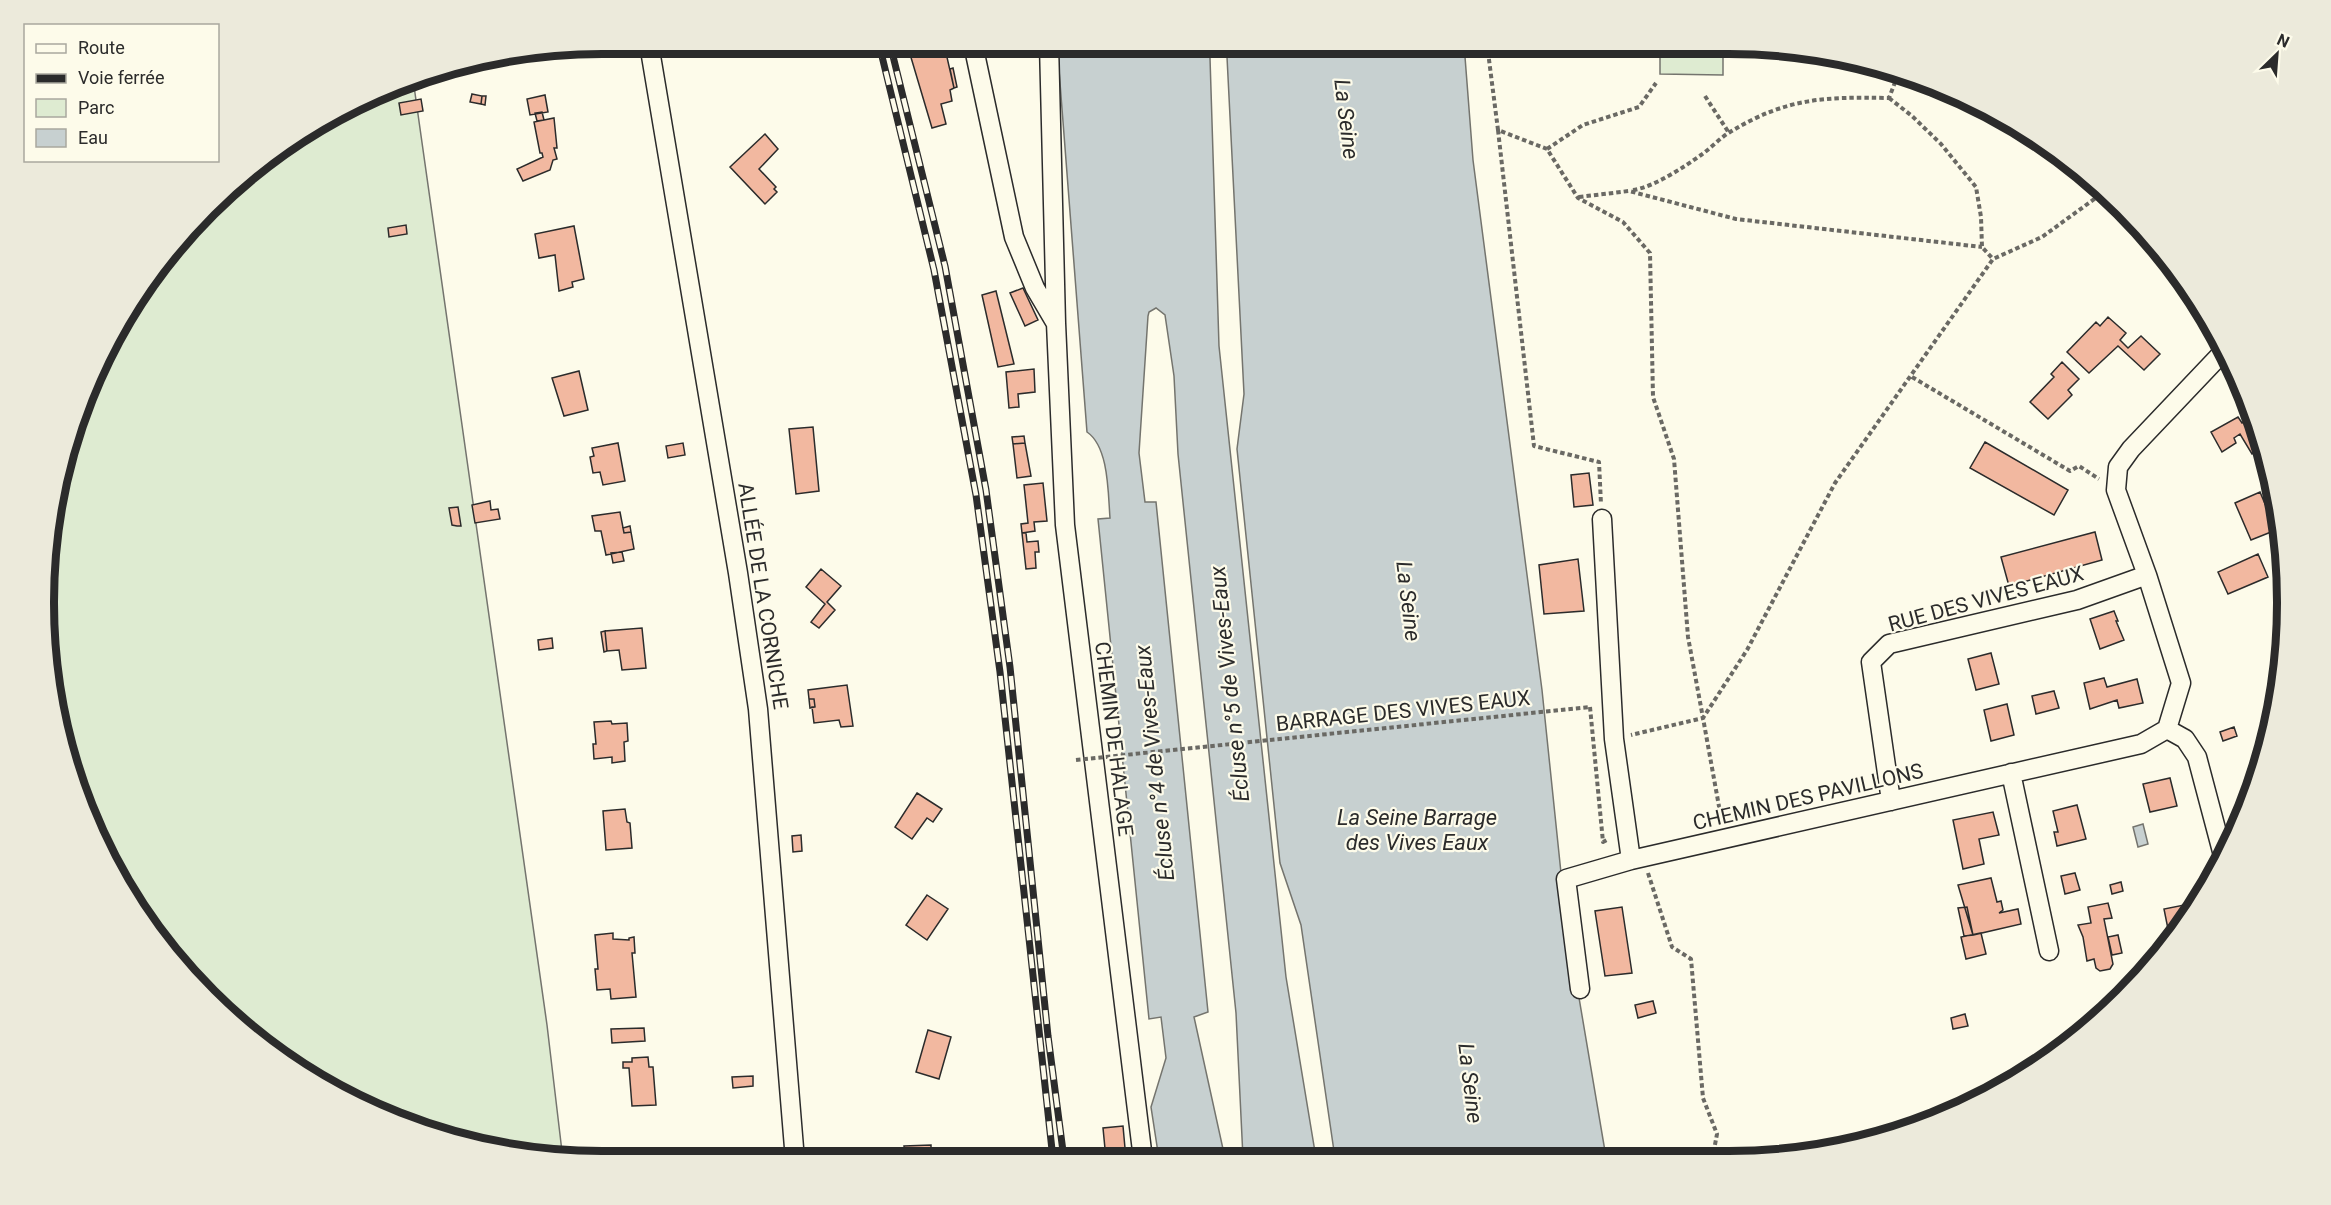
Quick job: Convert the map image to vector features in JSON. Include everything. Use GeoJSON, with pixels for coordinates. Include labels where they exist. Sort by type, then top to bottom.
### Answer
{"type":"FeatureCollection","features":[{"type":"Feature","properties":{"kind":"street","name":"ALLÉE DE LA CORNICHE"},"geometry":{"type":"LineString","coordinates":[[652,54],[758,708],[794,1151]]}},
{"type":"Feature","properties":{"kind":"street"},"geometry":{"type":"LineString","coordinates":[[975,54],[1014,237],[1035,288],[1056,323]]}},
{"type":"Feature","properties":{"kind":"street","name":"CHEMIN DE HALAGE"},"geometry":{"type":"LineString","coordinates":[[1049,54],[1056,323],[1065,525],[1142,1151]]}},
{"type":"Feature","properties":{"kind":"street"},"geometry":{"type":"LineString","coordinates":[[2218,357],[2131,449],[2118,467],[2116,489],[2147,575],[2181,683],[2167,729],[2185,739],[2197,757],[2220,845]]}},
{"type":"Feature","properties":{"kind":"street"},"geometry":{"type":"LineString","coordinates":[[1602,519],[1614,739],[1637,859]]}},
{"type":"Feature","properties":{"kind":"street","name":"RUE DES VIVES EAUX"},"geometry":{"type":"LineString","coordinates":[[1891,801],[1871,662],[1889,644],[2077,600],[2147,575]]}},
{"type":"Feature","properties":{"kind":"street","name":"CHEMIN DES PAVILLONS"},"geometry":{"type":"LineString","coordinates":[[1580,989],[1566,879],[1637,859],[2140,744],[2167,729]]}},
{"type":"Feature","properties":{"kind":"street"},"geometry":{"type":"LineString","coordinates":[[2011,773],[2049,951]]}},
{"type":"Feature","properties":{"kind":"path"},"geometry":{"type":"LineString","coordinates":[[1488,54],[1534,446],[1599,462],[1602,519]]}},
{"type":"Feature","properties":{"kind":"path"},"geometry":{"type":"LineString","coordinates":[[1889,98],[1896,80]]}},
{"type":"Feature","properties":{"kind":"path"},"geometry":{"type":"LineString","coordinates":[[1547,149],[1583,125],[1639,108],[1656,83]]}},
{"type":"Feature","properties":{"kind":"path"},"geometry":{"type":"LineString","coordinates":[[1705,96],[1729,133]]}},
{"type":"Feature","properties":{"kind":"path"},"geometry":{"type":"LineString","coordinates":[[1578,198],[1645,188],[1700,156],[1729,133],[1770,111],[1802,101],[1831,97],[1889,98],[1941,144],[1976,188],[1981,217],[1982,247],[1993,259]]}},
{"type":"Feature","properties":{"kind":"path"},"geometry":{"type":"LineString","coordinates":[[1498,130],[1547,149],[1578,198],[1623,222],[1650,253],[1653,397],[1674,459],[1688,637],[1725,839]]}},
{"type":"Feature","properties":{"kind":"path"},"geometry":{"type":"LineString","coordinates":[[1629,191],[1736,219],[1982,247]]}},
{"type":"Feature","properties":{"kind":"path"},"geometry":{"type":"LineString","coordinates":[[1614,739],[1703,718],[1747,650],[1835,483],[1912,376],[1967,293],[1993,259],[2042,237],[2097,197]]}},
{"type":"Feature","properties":{"kind":"path"},"geometry":{"type":"LineString","coordinates":[[1912,376],[2070,471],[2079,466],[2116,489]]}},
{"type":"Feature","properties":{"kind":"path","name":"BARRAGE DES VIVES EAUX"},"geometry":{"type":"LineString","coordinates":[[1076,760],[1590,707]]}},
{"type":"Feature","properties":{"kind":"path"},"geometry":{"type":"LineString","coordinates":[[1637,859],[1672,947],[1691,959],[1703,1098],[1717,1134],[1715,1151]]}},
{"type":"Feature","properties":{"kind":"green space"},"geometry":{"type":"Polygon","coordinates":[[[1660,54],[1723,54],[1723,75],[1660,74],[1660,54]]]}},
{"type":"Feature","properties":{"kind":"green space"},"geometry":{"type":"Polygon","coordinates":[[[414,88],[547,1025],[562,1149],[495,1140],[426,1122],[360,1094],[298,1059],[241,1015],[190,964],[146,907],[127,877],[83,779],[65,710],[59,674],[55,638],[55,567],[65,495],[83,426],[127,328],[167,269],[190,241],[241,190],[298,146],[328,127],[414,88]]]}},
{"type":"Feature","properties":{"kind":"water","name":"La Seine Barrage des Vives Eaux"},"geometry":{"type":"Polygon","coordinates":[[[1058,54],[1215,54],[1210,58],[1219,346],[1286,977],[1315,1151],[1243,1151],[1236,1013],[1178,454],[1174,376],[1165,315],[1156,308],[1149,312],[1148,316],[1139,453],[1145,502],[1156,502],[1208,1012],[1194,1017],[1223,1151],[1158,1151],[1151,1107],[1166,1058],[1161,1017],[1149,1019],[1098,519],[1110,518],[1108,484],[1100,448],[1087,432],[1058,54]]]}},
{"type":"Feature","properties":{"kind":"water","name":"La Seine Barrage des Vives Eaux"},"geometry":{"type":"Polygon","coordinates":[[[1225,54],[1465,54],[1473,160],[1542,690],[1566,921],[1605,1151],[1334,1151],[1301,925],[1280,863],[1237,449],[1244,394],[1227,57],[1225,54]]]}},
{"type":"Feature","properties":{"kind":"water"},"geometry":{"type":"Polygon","coordinates":[[[2143,824],[2148,844],[2138,847],[2133,827],[2143,824]]]}},
{"type":"Feature","properties":{"kind":"building"},"geometry":{"type":"Polygon","coordinates":[[[910,54],[946,54],[954,88],[950,90],[952,101],[941,104],[946,124],[932,128],[910,54]]]}},
{"type":"Feature","properties":{"kind":"building"},"geometry":{"type":"Polygon","coordinates":[[[953,68],[957,87],[954,88],[950,69],[953,68]]]}},
{"type":"Feature","properties":{"kind":"building"},"geometry":{"type":"Polygon","coordinates":[[[472,94],[482,96],[481,104],[470,102],[472,94]]]}},
{"type":"Feature","properties":{"kind":"building"},"geometry":{"type":"Polygon","coordinates":[[[545,95],[548,112],[530,115],[527,99],[545,95]]]}},
{"type":"Feature","properties":{"kind":"building"},"geometry":{"type":"Polygon","coordinates":[[[482,96],[486,96],[485,105],[481,104],[482,96]]]}},
{"type":"Feature","properties":{"kind":"building"},"geometry":{"type":"Polygon","coordinates":[[[421,99],[423,111],[401,115],[399,103],[421,99]]]}},
{"type":"Feature","properties":{"kind":"building"},"geometry":{"type":"Polygon","coordinates":[[[542,112],[544,120],[537,121],[535,113],[542,112]]]}},
{"type":"Feature","properties":{"kind":"building"},"geometry":{"type":"Polygon","coordinates":[[[554,118],[557,148],[554,148],[557,159],[553,160],[550,170],[523,181],[517,169],[543,157],[540,153],[534,122],[554,118]]]}},
{"type":"Feature","properties":{"kind":"building"},"geometry":{"type":"Polygon","coordinates":[[[765,134],[778,149],[759,169],[776,187],[774,189],[777,192],[765,204],[730,167],[765,134]]]}},
{"type":"Feature","properties":{"kind":"building"},"geometry":{"type":"Polygon","coordinates":[[[406,225],[407,234],[389,237],[388,228],[406,225]]]}},
{"type":"Feature","properties":{"kind":"building"},"geometry":{"type":"Polygon","coordinates":[[[574,226],[584,279],[572,282],[573,287],[559,291],[555,255],[539,258],[535,234],[574,226]]]}},
{"type":"Feature","properties":{"kind":"building"},"geometry":{"type":"Polygon","coordinates":[[[1023,288],[1038,320],[1025,326],[1010,293],[1023,288]]]}},
{"type":"Feature","properties":{"kind":"building"},"geometry":{"type":"Polygon","coordinates":[[[996,291],[1014,364],[998,367],[982,295],[996,291]]]}},
{"type":"Feature","properties":{"kind":"building"},"geometry":{"type":"Polygon","coordinates":[[[2108,317],[2126,333],[2120,340],[2128,348],[2141,336],[2160,354],[2144,370],[2118,346],[2089,373],[2067,352],[2096,322],[2100,326],[2108,317]]]}},
{"type":"Feature","properties":{"kind":"building"},"geometry":{"type":"Polygon","coordinates":[[[2062,362],[2079,379],[2068,390],[2072,395],[2048,419],[2030,402],[2054,377],[2051,374],[2062,362]]]}},
{"type":"Feature","properties":{"kind":"building"},"geometry":{"type":"Polygon","coordinates":[[[1034,369],[1035,392],[1018,394],[1019,407],[1009,408],[1006,372],[1034,369]]]}},
{"type":"Feature","properties":{"kind":"building"},"geometry":{"type":"Polygon","coordinates":[[[579,371],[588,410],[564,416],[552,378],[579,371]]]}},
{"type":"Feature","properties":{"kind":"building"},"geometry":{"type":"Polygon","coordinates":[[[2238,417],[2242,423],[2246,421],[2255,452],[2252,454],[2240,434],[2234,438],[2236,443],[2222,452],[2211,432],[2238,417]]]}},
{"type":"Feature","properties":{"kind":"building"},"geometry":{"type":"Polygon","coordinates":[[[813,427],[819,491],[796,494],[789,429],[813,427]]]}},
{"type":"Feature","properties":{"kind":"building"},"geometry":{"type":"Polygon","coordinates":[[[1024,436],[1025,443],[1013,444],[1012,437],[1024,436]]]}},
{"type":"Feature","properties":{"kind":"building"},"geometry":{"type":"Polygon","coordinates":[[[1985,442],[2068,490],[2054,515],[1970,468],[1985,442]]]}},
{"type":"Feature","properties":{"kind":"building"},"geometry":{"type":"Polygon","coordinates":[[[618,443],[625,481],[603,485],[600,472],[593,473],[590,457],[594,456],[592,448],[618,443]]]}},
{"type":"Feature","properties":{"kind":"building"},"geometry":{"type":"Polygon","coordinates":[[[683,443],[685,455],[668,458],[666,446],[683,443]]]}},
{"type":"Feature","properties":{"kind":"building"},"geometry":{"type":"Polygon","coordinates":[[[1025,443],[1031,476],[1017,478],[1013,444],[1025,443]]]}},
{"type":"Feature","properties":{"kind":"building"},"geometry":{"type":"Polygon","coordinates":[[[1589,473],[1593,505],[1574,507],[1571,475],[1589,473]]]}},
{"type":"Feature","properties":{"kind":"building"},"geometry":{"type":"Polygon","coordinates":[[[1043,483],[1047,521],[1034,522],[1035,531],[1022,533],[1021,524],[1028,523],[1024,485],[1043,483]]]}},
{"type":"Feature","properties":{"kind":"building"},"geometry":{"type":"Polygon","coordinates":[[[2260,492],[2269,514],[2272,532],[2251,540],[2235,503],[2260,492]]]}},
{"type":"Feature","properties":{"kind":"building"},"geometry":{"type":"Polygon","coordinates":[[[490,501],[491,510],[498,509],[500,519],[475,523],[472,505],[490,501]]]}},
{"type":"Feature","properties":{"kind":"building"},"geometry":{"type":"Polygon","coordinates":[[[458,507],[461,526],[452,525],[449,508],[458,507]]]}},
{"type":"Feature","properties":{"kind":"building"},"geometry":{"type":"Polygon","coordinates":[[[620,512],[624,533],[631,532],[634,549],[606,555],[601,531],[595,531],[592,516],[620,512]]]}},
{"type":"Feature","properties":{"kind":"building"},"geometry":{"type":"Polygon","coordinates":[[[630,526],[631,532],[624,533],[623,528],[630,526]]]}},
{"type":"Feature","properties":{"kind":"building"},"geometry":{"type":"Polygon","coordinates":[[[2095,532],[2102,560],[2009,586],[2001,557],[2095,532]]]}},
{"type":"Feature","properties":{"kind":"building"},"geometry":{"type":"Polygon","coordinates":[[[1022,533],[1026,533],[1027,542],[1038,541],[1039,552],[1035,552],[1036,568],[1026,569],[1022,533]]]}},
{"type":"Feature","properties":{"kind":"building"},"geometry":{"type":"Polygon","coordinates":[[[622,552],[624,561],[613,563],[611,553],[622,552]]]}},
{"type":"Feature","properties":{"kind":"building"},"geometry":{"type":"Polygon","coordinates":[[[2258,554],[2268,577],[2228,594],[2218,572],[2258,554]]]}},
{"type":"Feature","properties":{"kind":"building"},"geometry":{"type":"Polygon","coordinates":[[[1578,559],[1584,611],[1544,614],[1539,565],[1578,559]]]}},
{"type":"Feature","properties":{"kind":"building"},"geometry":{"type":"Polygon","coordinates":[[[821,569],[841,586],[827,602],[835,610],[819,628],[811,622],[825,604],[806,587],[821,569]]]}},
{"type":"Feature","properties":{"kind":"building"},"geometry":{"type":"Polygon","coordinates":[[[2114,611],[2124,640],[2100,649],[2090,619],[2114,611]]]}},
{"type":"Feature","properties":{"kind":"building"},"geometry":{"type":"Polygon","coordinates":[[[642,628],[646,668],[622,670],[619,650],[607,651],[605,631],[642,628]]]}},
{"type":"Feature","properties":{"kind":"building"},"geometry":{"type":"Polygon","coordinates":[[[605,631],[607,651],[604,652],[601,632],[605,631]]]}},
{"type":"Feature","properties":{"kind":"building"},"geometry":{"type":"Polygon","coordinates":[[[552,638],[553,648],[539,650],[538,640],[552,638]]]}},
{"type":"Feature","properties":{"kind":"building"},"geometry":{"type":"Polygon","coordinates":[[[1991,653],[1999,684],[1976,690],[1968,659],[1991,653]]]}},
{"type":"Feature","properties":{"kind":"building"},"geometry":{"type":"Polygon","coordinates":[[[2104,678],[2107,687],[2137,679],[2143,703],[2119,708],[2117,700],[2090,709],[2084,683],[2104,678]]]}},
{"type":"Feature","properties":{"kind":"building"},"geometry":{"type":"Polygon","coordinates":[[[847,685],[853,726],[841,727],[839,720],[814,723],[812,707],[815,707],[814,699],[809,699],[808,690],[847,685]]]}},
{"type":"Feature","properties":{"kind":"building"},"geometry":{"type":"Polygon","coordinates":[[[2054,691],[2059,708],[2036,714],[2032,696],[2054,691]]]}},
{"type":"Feature","properties":{"kind":"building"},"geometry":{"type":"Polygon","coordinates":[[[809,699],[814,699],[815,707],[810,708],[809,699]]]}},
{"type":"Feature","properties":{"kind":"building"},"geometry":{"type":"Polygon","coordinates":[[[2007,704],[2014,735],[1991,741],[1984,710],[2007,704]]]}},
{"type":"Feature","properties":{"kind":"building"},"geometry":{"type":"Polygon","coordinates":[[[611,721],[612,724],[627,723],[628,741],[624,742],[625,761],[612,763],[612,757],[594,759],[593,744],[596,744],[594,722],[611,721]]]}},
{"type":"Feature","properties":{"kind":"building"},"geometry":{"type":"Polygon","coordinates":[[[2234,727],[2237,736],[2223,741],[2220,732],[2234,727]]]}},
{"type":"Feature","properties":{"kind":"building"},"geometry":{"type":"Polygon","coordinates":[[[2170,778],[2177,806],[2150,812],[2143,784],[2170,778]]]}},
{"type":"Feature","properties":{"kind":"building"},"geometry":{"type":"Polygon","coordinates":[[[917,793],[942,809],[933,822],[927,818],[912,839],[895,827],[917,793]]]}},
{"type":"Feature","properties":{"kind":"building"},"geometry":{"type":"Polygon","coordinates":[[[2077,805],[2086,839],[2057,846],[2054,832],[2058,832],[2053,811],[2077,805]]]}},
{"type":"Feature","properties":{"kind":"building"},"geometry":{"type":"Polygon","coordinates":[[[625,809],[627,822],[630,823],[632,848],[606,850],[603,811],[625,809]]]}},
{"type":"Feature","properties":{"kind":"building"},"geometry":{"type":"Polygon","coordinates":[[[1993,812],[1999,835],[1979,839],[1984,864],[1963,869],[1953,820],[1993,812]]]}},
{"type":"Feature","properties":{"kind":"building"},"geometry":{"type":"Polygon","coordinates":[[[801,835],[802,851],[793,852],[792,836],[801,835]]]}},
{"type":"Feature","properties":{"kind":"building"},"geometry":{"type":"Polygon","coordinates":[[[2075,873],[2080,890],[2065,894],[2061,876],[2075,873]]]}},
{"type":"Feature","properties":{"kind":"building"},"geometry":{"type":"Polygon","coordinates":[[[1991,878],[1997,902],[2001,901],[2003,910],[1999,913],[2018,909],[2021,924],[1973,935],[1958,885],[1991,878]]]}},
{"type":"Feature","properties":{"kind":"building"},"geometry":{"type":"Polygon","coordinates":[[[2121,882],[2123,891],[2112,894],[2110,885],[2121,882]]]}},
{"type":"Feature","properties":{"kind":"building"},"geometry":{"type":"Polygon","coordinates":[[[927,895],[948,909],[927,940],[906,925],[927,895]]]}},
{"type":"Feature","properties":{"kind":"building"},"geometry":{"type":"Polygon","coordinates":[[[2108,903],[2112,918],[2104,919],[2113,964],[2110,969],[2100,971],[2096,968],[2094,959],[2087,961],[2083,937],[2078,925],[2091,923],[2088,907],[2108,903]]]}},
{"type":"Feature","properties":{"kind":"building"},"geometry":{"type":"Polygon","coordinates":[[[2187,904],[2168,930],[2164,909],[2187,904]]]}},
{"type":"Feature","properties":{"kind":"building"},"geometry":{"type":"Polygon","coordinates":[[[1622,907],[1632,973],[1605,976],[1595,911],[1622,907]]]}},
{"type":"Feature","properties":{"kind":"building"},"geometry":{"type":"Polygon","coordinates":[[[1967,907],[1973,935],[1964,936],[1958,908],[1967,907]]]}},
{"type":"Feature","properties":{"kind":"building"},"geometry":{"type":"Polygon","coordinates":[[[613,933],[613,939],[629,940],[634,937],[635,953],[632,953],[636,997],[611,999],[610,989],[597,990],[595,935],[613,933]]]}},
{"type":"Feature","properties":{"kind":"building"},"geometry":{"type":"Polygon","coordinates":[[[1981,933],[1986,954],[1966,959],[1961,937],[1981,933]]]}},
{"type":"Feature","properties":{"kind":"building"},"geometry":{"type":"Polygon","coordinates":[[[2118,935],[2122,953],[2112,955],[2108,937],[2118,935]]]}},
{"type":"Feature","properties":{"kind":"building"},"geometry":{"type":"Polygon","coordinates":[[[1653,1001],[1656,1013],[1638,1018],[1635,1005],[1653,1001]]]}},
{"type":"Feature","properties":{"kind":"building"},"geometry":{"type":"Polygon","coordinates":[[[1965,1014],[1968,1026],[1953,1029],[1951,1018],[1965,1014]]]}},
{"type":"Feature","properties":{"kind":"building"},"geometry":{"type":"Polygon","coordinates":[[[644,1028],[645,1041],[612,1043],[611,1029],[644,1028]]]}},
{"type":"Feature","properties":{"kind":"building"},"geometry":{"type":"Polygon","coordinates":[[[928,1030],[951,1037],[939,1079],[916,1072],[928,1030]]]}},
{"type":"Feature","properties":{"kind":"building"},"geometry":{"type":"Polygon","coordinates":[[[648,1057],[649,1067],[653,1067],[656,1105],[632,1106],[629,1068],[623,1068],[623,1062],[632,1062],[632,1058],[648,1057]]]}},
{"type":"Feature","properties":{"kind":"building"},"geometry":{"type":"Polygon","coordinates":[[[753,1076],[753,1086],[733,1088],[732,1077],[753,1076]]]}},
{"type":"Feature","properties":{"kind":"building"},"geometry":{"type":"Polygon","coordinates":[[[1123,1126],[1125,1151],[1105,1151],[1103,1128],[1123,1126]]]}},
{"type":"Feature","properties":{"kind":"building"},"geometry":{"type":"Polygon","coordinates":[[[931,1145],[931,1151],[904,1151],[904,1146],[931,1145]]]}},
{"type":"Feature","properties":{"kind":"railway"},"geometry":{"type":"LineString","coordinates":[[881,54],[934,270],[976,495],[1000,672],[1052,1151]]}},
{"type":"Feature","properties":{"kind":"railway"},"geometry":{"type":"LineString","coordinates":[[892,54],[945,266],[986,490],[1010,667],[1048,1036],[1063,1151]]}},
{"type":"Feature","properties":{"kind":"water label","name":"La Seine"},"geometry":{"type":"Point","coordinates":[1347,119]}},
{"type":"Feature","properties":{"kind":"water label","name":"La Seine"},"geometry":{"type":"Point","coordinates":[1409,601]}},
{"type":"Feature","properties":{"kind":"water label","name":"Écluse n°5 de Vives-Eaux"},"geometry":{"type":"Point","coordinates":[1229,684]}},
{"type":"Feature","properties":{"kind":"water label","name":"Écluse n°4 de Vives-Eaux"},"geometry":{"type":"Point","coordinates":[1154,763]}},
{"type":"Feature","properties":{"kind":"water label","name":"La Seine"},"geometry":{"type":"Point","coordinates":[1471,1083]}}]}
